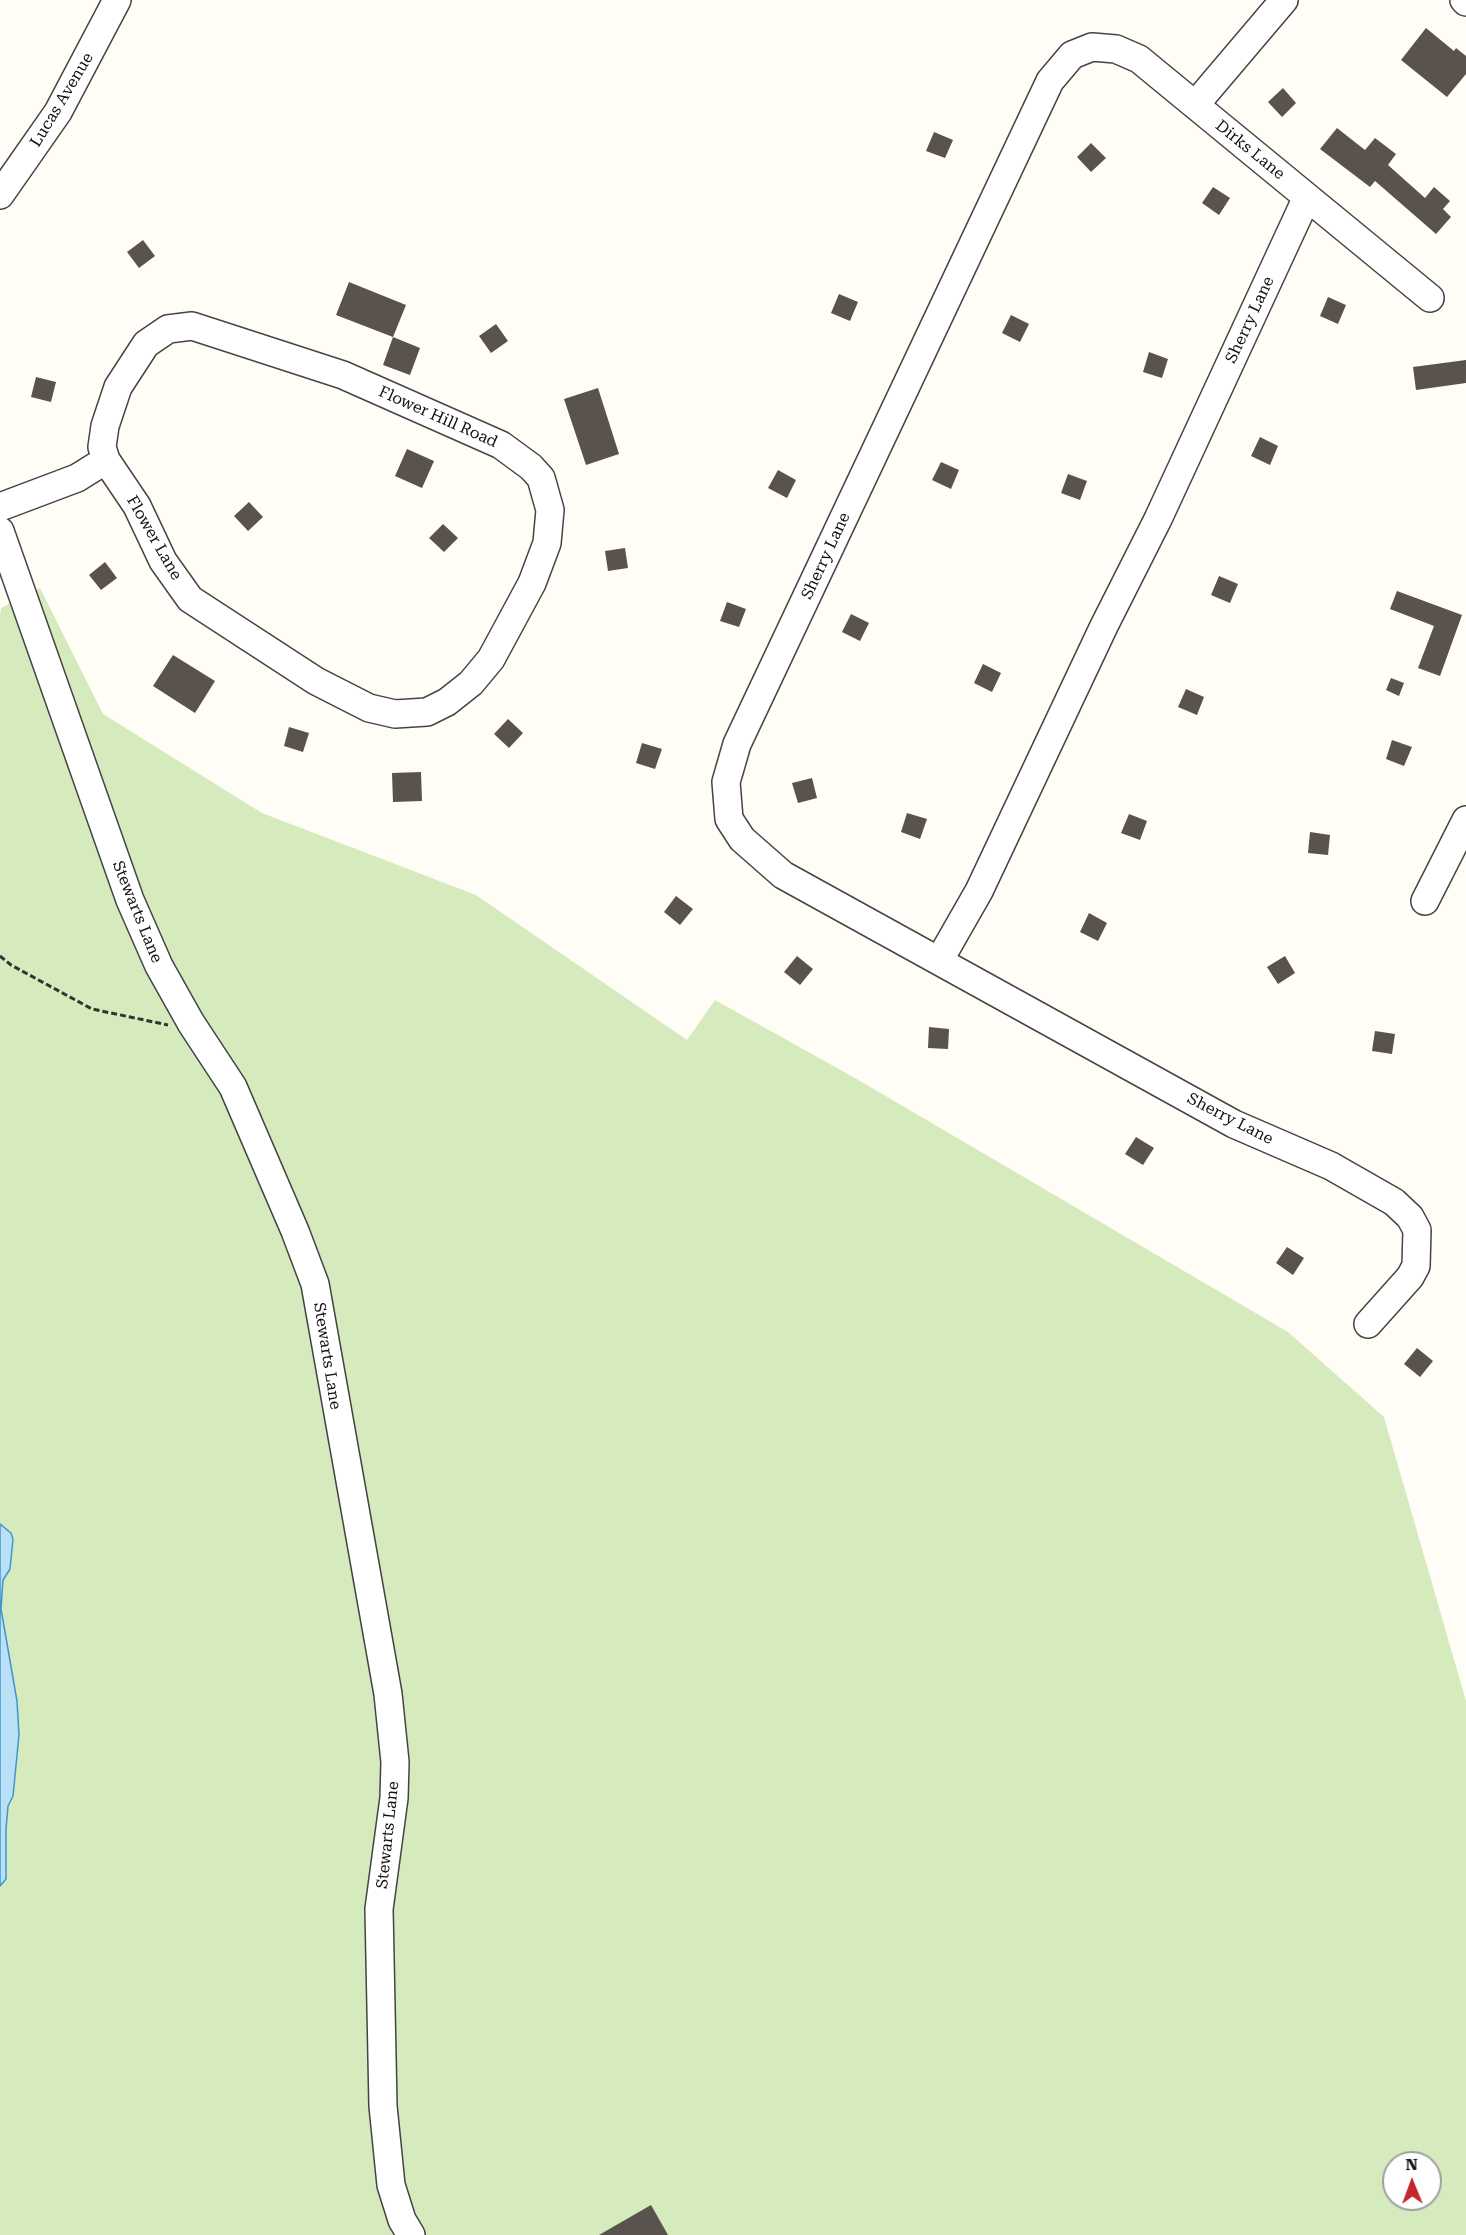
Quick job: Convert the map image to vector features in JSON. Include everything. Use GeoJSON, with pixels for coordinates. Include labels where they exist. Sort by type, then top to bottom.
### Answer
{"type":"FeatureCollection","features":[{"type":"Feature","properties":{"kind":"street","name":"Lucas Avenue"},"geometry":{"type":"LineString","coordinates":[[0,195],[58,112],[117,0]]}},
{"type":"Feature","properties":{"kind":"street"},"geometry":{"type":"LineString","coordinates":[[1195,105],[1284,0]]}},
{"type":"Feature","properties":{"kind":"street","name":"Dirks Lane"},"geometry":{"type":"LineString","coordinates":[[1058,68],[1072,55],[1092,47],[1116,49],[1139,59],[1430,298]]}},
{"type":"Feature","properties":{"kind":"street","name":"Sherry Lane"},"geometry":{"type":"LineString","coordinates":[[1058,68],[737,744],[726,782],[729,819],[742,839],[783,874],[1234,1124],[1331,1166],[1394,1202],[1410,1216],[1417,1230],[1416,1266],[1410,1277],[1368,1324]]}},
{"type":"Feature","properties":{"kind":"street","name":"Sherry Lane"},"geometry":{"type":"LineString","coordinates":[[939,961],[979,891],[1104,626],[1158,519],[1307,197]]}},
{"type":"Feature","properties":{"kind":"street","name":"Flower Hill Road"},"geometry":{"type":"LineString","coordinates":[[106,460],[102,447],[105,426],[118,387],[146,344],[168,329],[202,327],[343,375],[501,445],[531,467],[541,478],[550,510],[547,543],[532,584],[491,659],[471,683],[447,702],[427,712],[395,714],[369,708],[316,681],[236,631]]}},
{"type":"Feature","properties":{"kind":"street"},"geometry":{"type":"LineString","coordinates":[[0,507],[76,478],[106,460]]}},
{"type":"Feature","properties":{"kind":"street","name":"Flower Lane"},"geometry":{"type":"LineString","coordinates":[[106,460],[137,506],[163,561],[190,599],[236,631]]}},
{"type":"Feature","properties":{"kind":"street","name":"Stewarts Lane"},"geometry":{"type":"LineString","coordinates":[[0,531],[130,900],[159,966],[196,1031],[233,1087],[295,1231],[315,1284],[388,1694],[395,1762],[394,1798],[379,1909],[383,2106],[391,2186],[402,2220],[411,2235]]}},
{"type":"Feature","properties":{"kind":"street"},"geometry":{"type":"LineString","coordinates":[[1425,901],[1466,819]]}},
{"type":"Feature","properties":{"kind":"path"},"geometry":{"type":"LineString","coordinates":[[0,956],[11,965],[92,1009],[196,1031]]}},
{"type":"Feature","properties":{"kind":"green space"},"geometry":{"type":"Polygon","coordinates":[[[40,588],[103,714],[262,813],[476,895],[687,1040],[715,1000],[855,1078],[1288,1332],[1384,1417],[1466,1701],[1466,2235],[0,2235],[1,608],[40,588]]]}},
{"type":"Feature","properties":{"kind":"water"},"geometry":{"type":"Polygon","coordinates":[[[0,1524],[11,1533],[13,1539],[10,1569],[3,1580],[1,1609],[17,1701],[19,1735],[13,1796],[8,1806],[6,1879],[0,1886],[0,1524]]]}},
{"type":"Feature","properties":{"kind":"building"},"geometry":{"type":"Polygon","coordinates":[[[1426,28],[1454,51],[1456,48],[1466,56],[1466,74],[1447,97],[1401,60],[1426,28]]]}},
{"type":"Feature","properties":{"kind":"building"},"geometry":{"type":"Polygon","coordinates":[[[1283,88],[1296,103],[1282,117],[1268,102],[1283,88]]]}},
{"type":"Feature","properties":{"kind":"building"},"geometry":{"type":"Polygon","coordinates":[[[1337,128],[1365,150],[1375,138],[1396,154],[1388,165],[1425,198],[1434,187],[1450,201],[1443,209],[1451,217],[1436,234],[1375,181],[1370,187],[1320,149],[1337,128]]]}},
{"type":"Feature","properties":{"kind":"building"},"geometry":{"type":"Polygon","coordinates":[[[934,132],[953,140],[945,158],[926,151],[934,132]]]}},
{"type":"Feature","properties":{"kind":"building"},"geometry":{"type":"Polygon","coordinates":[[[1091,143],[1106,158],[1091,172],[1077,157],[1091,143]]]}},
{"type":"Feature","properties":{"kind":"building"},"geometry":{"type":"Polygon","coordinates":[[[1213,187],[1230,198],[1219,215],[1202,203],[1213,187]]]}},
{"type":"Feature","properties":{"kind":"building"},"geometry":{"type":"Polygon","coordinates":[[[143,240],[155,256],[139,268],[127,252],[143,240]]]}},
{"type":"Feature","properties":{"kind":"building"},"geometry":{"type":"Polygon","coordinates":[[[349,282],[406,305],[393,337],[336,315],[349,282]]]}},
{"type":"Feature","properties":{"kind":"building"},"geometry":{"type":"Polygon","coordinates":[[[839,294],[858,302],[850,321],[831,313],[839,294]]]}},
{"type":"Feature","properties":{"kind":"building"},"geometry":{"type":"Polygon","coordinates":[[[1328,297],[1346,305],[1338,324],[1320,316],[1328,297]]]}},
{"type":"Feature","properties":{"kind":"building"},"geometry":{"type":"Polygon","coordinates":[[[1011,315],[1029,324],[1020,342],[1002,333],[1011,315]]]}},
{"type":"Feature","properties":{"kind":"building"},"geometry":{"type":"Polygon","coordinates":[[[496,324],[508,341],[491,353],[479,336],[496,324]]]}},
{"type":"Feature","properties":{"kind":"building"},"geometry":{"type":"Polygon","coordinates":[[[393,337],[420,348],[410,375],[383,365],[393,337]]]}},
{"type":"Feature","properties":{"kind":"building"},"geometry":{"type":"Polygon","coordinates":[[[1149,352],[1168,359],[1162,378],[1143,372],[1149,352]]]}},
{"type":"Feature","properties":{"kind":"building"},"geometry":{"type":"Polygon","coordinates":[[[1466,360],[1466,383],[1416,390],[1413,367],[1466,360]]]}},
{"type":"Feature","properties":{"kind":"building"},"geometry":{"type":"Polygon","coordinates":[[[36,377],[56,382],[51,402],[31,397],[36,377]]]}},
{"type":"Feature","properties":{"kind":"building"},"geometry":{"type":"Polygon","coordinates":[[[598,388],[619,454],[586,465],[564,399],[598,388]]]}},
{"type":"Feature","properties":{"kind":"building"},"geometry":{"type":"Polygon","coordinates":[[[1260,437],[1278,446],[1270,465],[1251,456],[1260,437]]]}},
{"type":"Feature","properties":{"kind":"building"},"geometry":{"type":"Polygon","coordinates":[[[407,449],[434,461],[422,488],[395,476],[407,449]]]}},
{"type":"Feature","properties":{"kind":"building"},"geometry":{"type":"Polygon","coordinates":[[[941,462],[959,470],[951,489],[932,480],[941,462]]]}},
{"type":"Feature","properties":{"kind":"building"},"geometry":{"type":"Polygon","coordinates":[[[778,470],[796,480],[787,498],[768,488],[778,470]]]}},
{"type":"Feature","properties":{"kind":"building"},"geometry":{"type":"Polygon","coordinates":[[[1068,474],[1087,481],[1080,500],[1061,493],[1068,474]]]}},
{"type":"Feature","properties":{"kind":"building"},"geometry":{"type":"Polygon","coordinates":[[[249,502],[263,517],[248,531],[234,516],[249,502]]]}},
{"type":"Feature","properties":{"kind":"building"},"geometry":{"type":"Polygon","coordinates":[[[443,524],[458,538],[444,552],[429,538],[443,524]]]}},
{"type":"Feature","properties":{"kind":"building"},"geometry":{"type":"Polygon","coordinates":[[[625,548],[628,568],[608,571],[605,551],[625,548]]]}},
{"type":"Feature","properties":{"kind":"building"},"geometry":{"type":"Polygon","coordinates":[[[105,562],[117,578],[101,590],[89,575],[105,562]]]}},
{"type":"Feature","properties":{"kind":"building"},"geometry":{"type":"Polygon","coordinates":[[[1219,576],[1238,584],[1230,603],[1211,595],[1219,576]]]}},
{"type":"Feature","properties":{"kind":"building"},"geometry":{"type":"Polygon","coordinates":[[[1397,591],[1462,615],[1440,676],[1418,668],[1434,626],[1390,609],[1397,591]]]}},
{"type":"Feature","properties":{"kind":"building"},"geometry":{"type":"Polygon","coordinates":[[[727,602],[746,609],[739,627],[720,621],[727,602]]]}},
{"type":"Feature","properties":{"kind":"building"},"geometry":{"type":"Polygon","coordinates":[[[851,614],[869,623],[860,641],[842,632],[851,614]]]}},
{"type":"Feature","properties":{"kind":"building"},"geometry":{"type":"Polygon","coordinates":[[[173,655],[215,681],[195,713],[153,686],[173,655]]]}},
{"type":"Feature","properties":{"kind":"building"},"geometry":{"type":"Polygon","coordinates":[[[983,664],[1001,673],[992,692],[974,683],[983,664]]]}},
{"type":"Feature","properties":{"kind":"building"},"geometry":{"type":"Polygon","coordinates":[[[1391,678],[1404,683],[1399,696],[1386,690],[1391,678]]]}},
{"type":"Feature","properties":{"kind":"building"},"geometry":{"type":"Polygon","coordinates":[[[1186,689],[1204,697],[1197,715],[1178,707],[1186,689]]]}},
{"type":"Feature","properties":{"kind":"building"},"geometry":{"type":"Polygon","coordinates":[[[508,719],[523,733],[509,748],[494,734],[508,719]]]}},
{"type":"Feature","properties":{"kind":"building"},"geometry":{"type":"Polygon","coordinates":[[[289,727],[309,733],[303,752],[284,746],[289,727]]]}},
{"type":"Feature","properties":{"kind":"building"},"geometry":{"type":"Polygon","coordinates":[[[1392,740],[1412,747],[1404,766],[1386,759],[1392,740]]]}},
{"type":"Feature","properties":{"kind":"building"},"geometry":{"type":"Polygon","coordinates":[[[642,743],[662,749],[655,769],[636,763],[642,743]]]}},
{"type":"Feature","properties":{"kind":"building"},"geometry":{"type":"Polygon","coordinates":[[[421,772],[422,801],[393,802],[392,773],[421,772]]]}},
{"type":"Feature","properties":{"kind":"building"},"geometry":{"type":"Polygon","coordinates":[[[812,778],[817,798],[798,803],[792,783],[812,778]]]}},
{"type":"Feature","properties":{"kind":"building"},"geometry":{"type":"Polygon","coordinates":[[[907,813],[927,819],[920,839],[901,832],[907,813]]]}},
{"type":"Feature","properties":{"kind":"building"},"geometry":{"type":"Polygon","coordinates":[[[1129,814],[1147,821],[1140,840],[1121,833],[1129,814]]]}},
{"type":"Feature","properties":{"kind":"building"},"geometry":{"type":"Polygon","coordinates":[[[1310,832],[1330,835],[1328,855],[1308,853],[1310,832]]]}},
{"type":"Feature","properties":{"kind":"building"},"geometry":{"type":"Polygon","coordinates":[[[676,896],[693,909],[680,925],[664,912],[676,896]]]}},
{"type":"Feature","properties":{"kind":"building"},"geometry":{"type":"Polygon","coordinates":[[[1089,913],[1107,923],[1098,941],[1080,932],[1089,913]]]}},
{"type":"Feature","properties":{"kind":"building"},"geometry":{"type":"Polygon","coordinates":[[[797,956],[813,969],[800,985],[784,972],[797,956]]]}},
{"type":"Feature","properties":{"kind":"building"},"geometry":{"type":"Polygon","coordinates":[[[1285,956],[1295,973],[1278,984],[1267,967],[1285,956]]]}},
{"type":"Feature","properties":{"kind":"building"},"geometry":{"type":"Polygon","coordinates":[[[929,1027],[949,1029],[948,1049],[928,1048],[929,1027]]]}},
{"type":"Feature","properties":{"kind":"building"},"geometry":{"type":"Polygon","coordinates":[[[1375,1031],[1395,1034],[1392,1054],[1372,1051],[1375,1031]]]}},
{"type":"Feature","properties":{"kind":"building"},"geometry":{"type":"Polygon","coordinates":[[[1136,1137],[1154,1148],[1143,1165],[1125,1154],[1136,1137]]]}},
{"type":"Feature","properties":{"kind":"building"},"geometry":{"type":"Polygon","coordinates":[[[1287,1247],[1304,1258],[1293,1275],[1276,1263],[1287,1247]]]}},
{"type":"Feature","properties":{"kind":"building"},"geometry":{"type":"Polygon","coordinates":[[[1417,1348],[1433,1361],[1420,1377],[1404,1364],[1417,1348]]]}},
{"type":"Feature","properties":{"kind":"building"},"geometry":{"type":"Polygon","coordinates":[[[651,2205],[668,2235],[599,2235],[651,2205]]]}}]}
